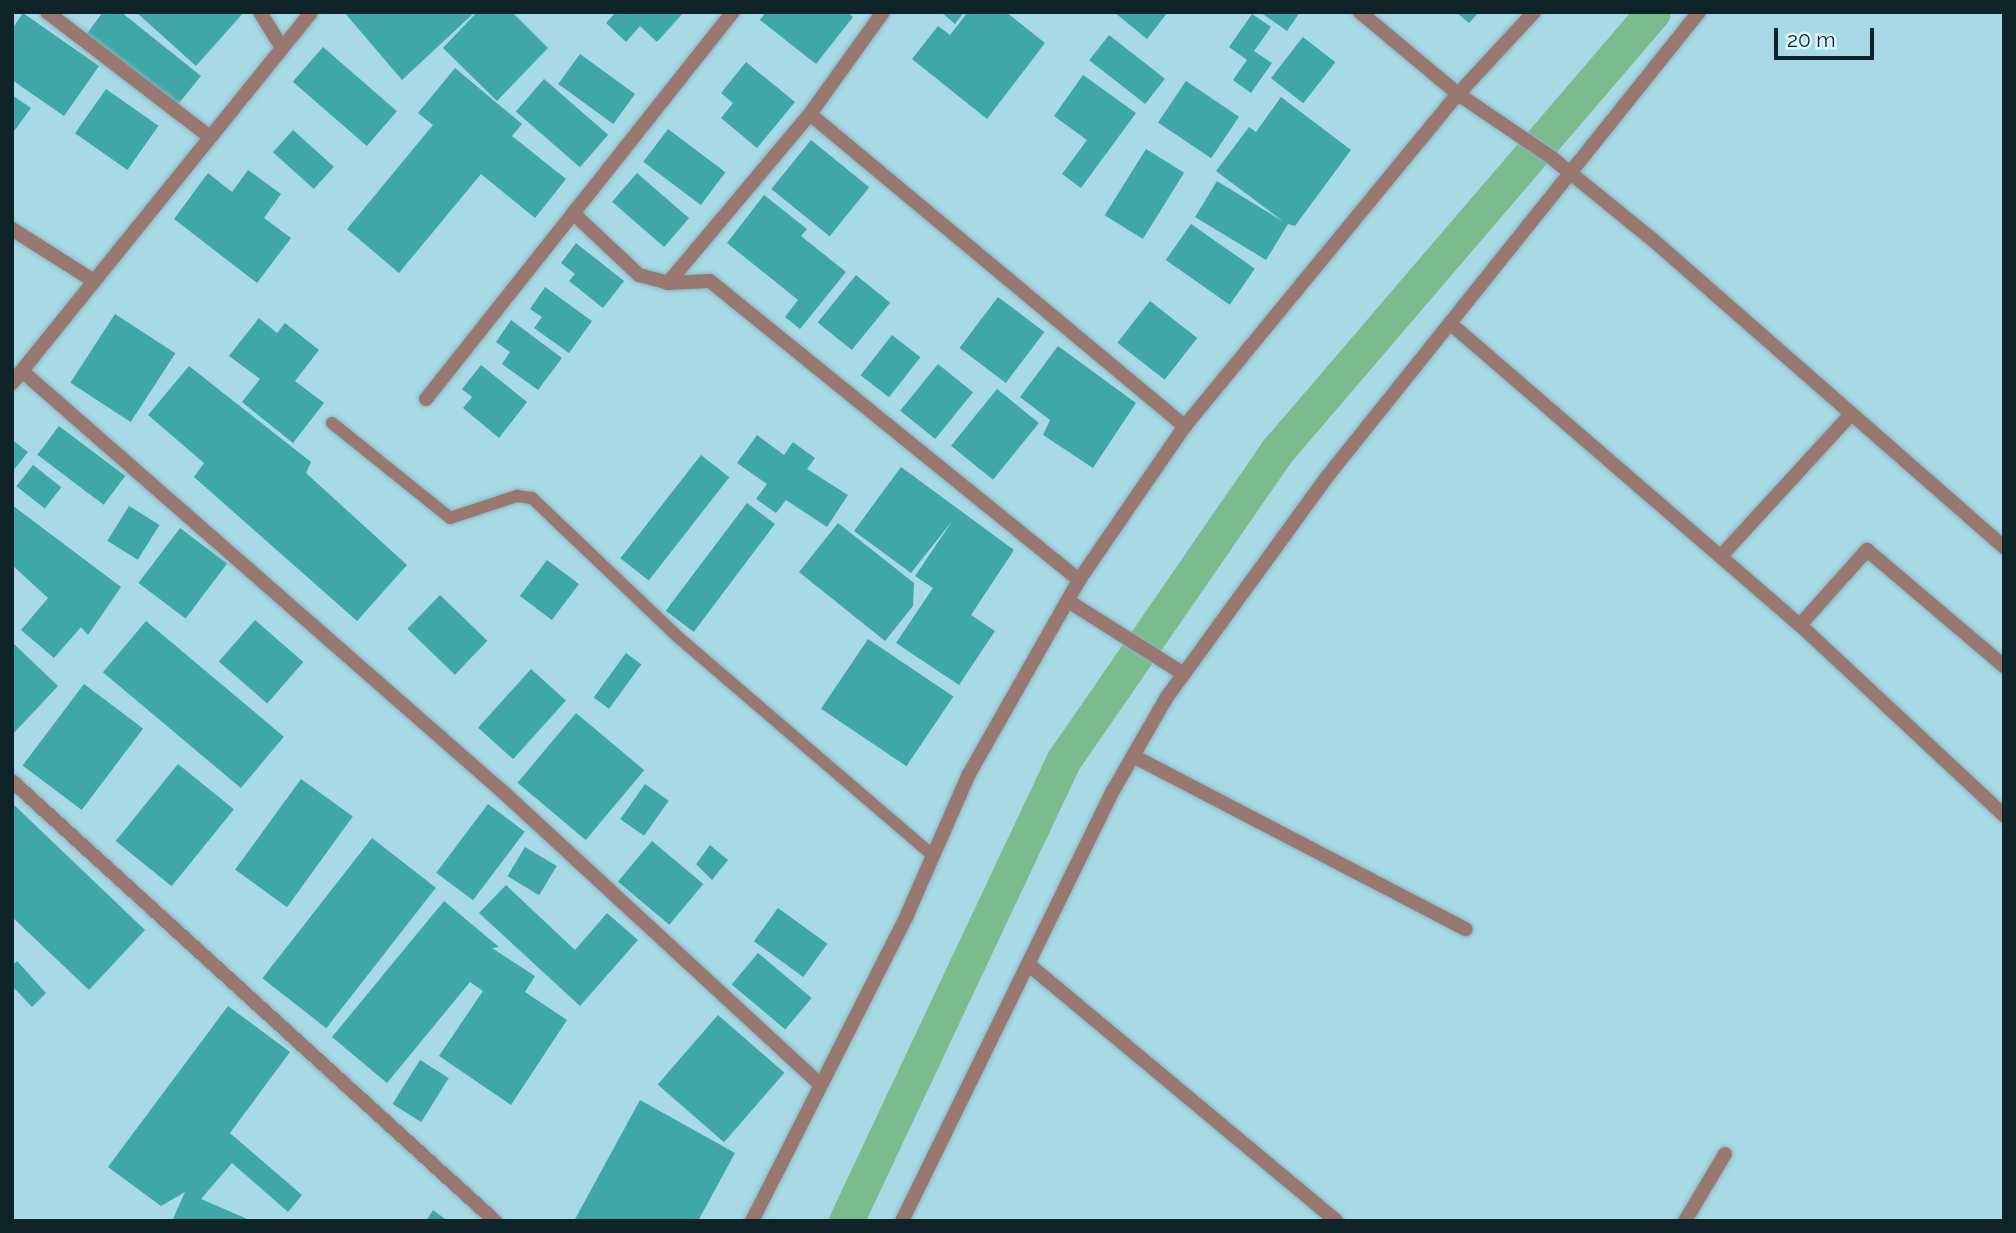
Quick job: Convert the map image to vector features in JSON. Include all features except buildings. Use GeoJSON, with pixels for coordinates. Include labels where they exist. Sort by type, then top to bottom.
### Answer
{"type":"FeatureCollection","features":[{"type":"Feature","properties":{"kind":"street"},"geometry":{"type":"LineString","coordinates":[[47,12],[210,137]]}},
{"type":"Feature","properties":{"kind":"street"},"geometry":{"type":"LineString","coordinates":[[260,12],[282,48]]}},
{"type":"Feature","properties":{"kind":"street"},"geometry":{"type":"LineString","coordinates":[[311,12],[17,377],[471,763],[819,1084]]}},
{"type":"Feature","properties":{"kind":"street"},"geometry":{"type":"LineString","coordinates":[[426,399],[733,12]]}},
{"type":"Feature","properties":{"kind":"street"},"geometry":{"type":"LineString","coordinates":[[668,283],[810,114],[883,12]]}},
{"type":"Feature","properties":{"kind":"street"},"geometry":{"type":"LineString","coordinates":[[1360,12],[1458,94],[1552,158],[1653,240],[2004,547]]}},
{"type":"Feature","properties":{"kind":"street"},"geometry":{"type":"LineString","coordinates":[[752,1221],[819,1084],[907,915],[930,853],[969,774],[1079,580],[1185,426],[1458,94],[1534,12]]}},
{"type":"Feature","properties":{"kind":"street"},"geometry":{"type":"LineString","coordinates":[[902,1221],[1133,756],[1184,674],[1326,478],[1699,12]]}},
{"type":"Feature","properties":{"kind":"street"},"geometry":{"type":"LineString","coordinates":[[810,114],[1185,426]]}},
{"type":"Feature","properties":{"kind":"street"},"geometry":{"type":"LineString","coordinates":[[573,213],[639,275],[668,283],[710,281],[1079,580]]}},
{"type":"Feature","properties":{"kind":"street"},"geometry":{"type":"LineString","coordinates":[[12,229],[94,281]]}},
{"type":"Feature","properties":{"kind":"street"},"geometry":{"type":"LineString","coordinates":[[1451,324],[1800,625],[2004,815]]}},
{"type":"Feature","properties":{"kind":"street"},"geometry":{"type":"LineString","coordinates":[[1721,556],[1851,414]]}},
{"type":"Feature","properties":{"kind":"street"},"geometry":{"type":"LineString","coordinates":[[1800,625],[1867,550],[2004,666]]}},
{"type":"Feature","properties":{"kind":"street"},"geometry":{"type":"LineString","coordinates":[[1068,601],[1184,674]]}},
{"type":"Feature","properties":{"kind":"street"},"geometry":{"type":"LineString","coordinates":[[1133,756],[1466,929]]}},
{"type":"Feature","properties":{"kind":"street"},"geometry":{"type":"LineString","coordinates":[[12,781],[495,1221]]}},
{"type":"Feature","properties":{"kind":"street"},"geometry":{"type":"LineString","coordinates":[[1028,964],[1336,1221]]}},
{"type":"Feature","properties":{"kind":"street"},"geometry":{"type":"LineString","coordinates":[[1685,1221],[1724,1154]]}},
{"type":"Feature","properties":{"kind":"lane"},"geometry":{"type":"LineString","coordinates":[[332,423],[450,518],[517,496],[532,498],[678,637],[930,853]]}},
{"type":"Feature","properties":{"kind":"waterway"},"geometry":{"type":"LineString","coordinates":[[846,1221],[1063,761],[1276,452],[1653,12]]}}]}
